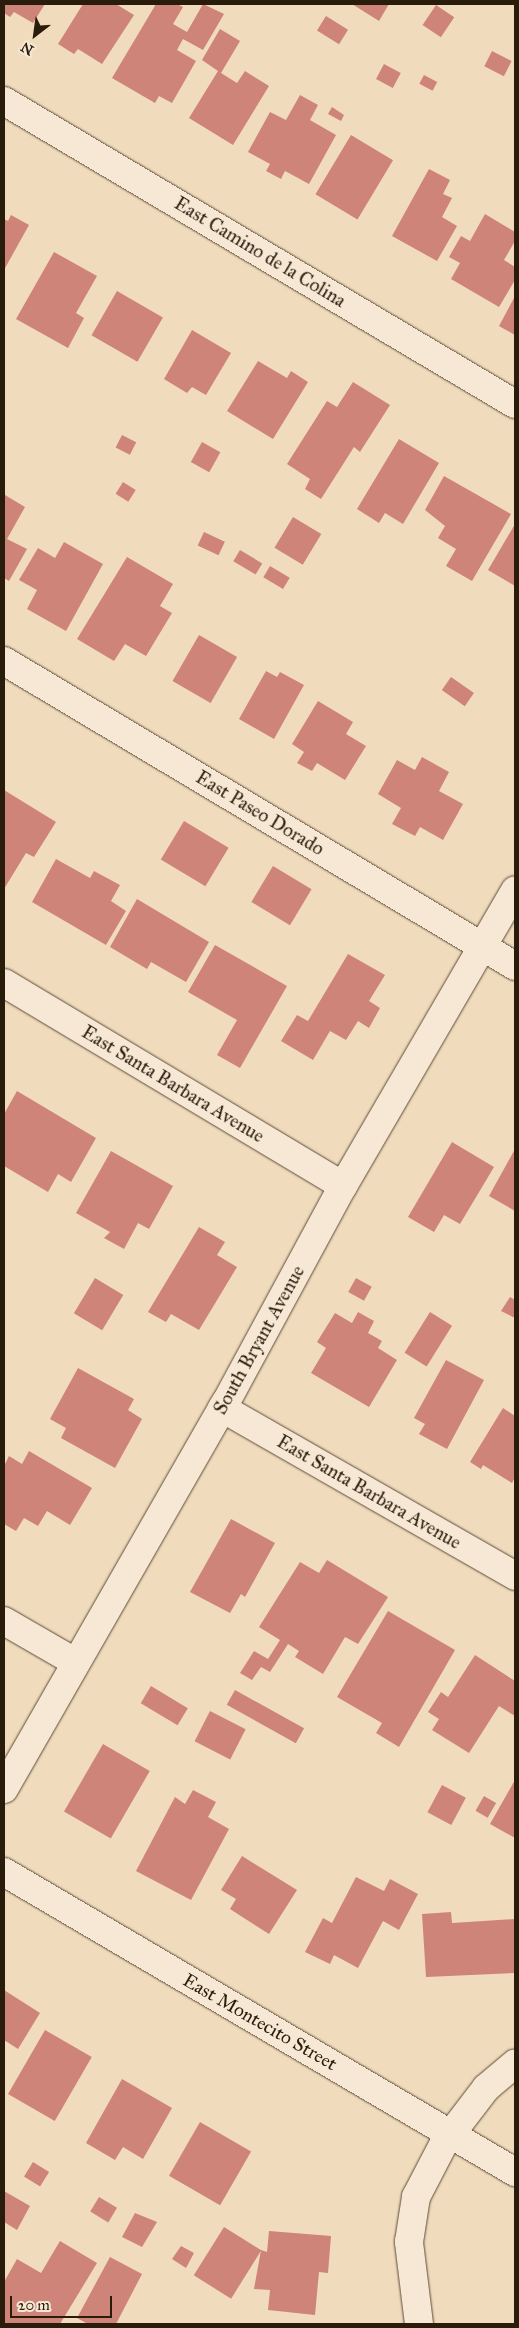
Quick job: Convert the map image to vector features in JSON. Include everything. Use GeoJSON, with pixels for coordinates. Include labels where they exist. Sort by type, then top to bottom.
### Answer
{"type":"FeatureCollection","features":[{"type":"Feature","properties":{"kind":"street","name":"East Camino de la Colina"},"geometry":{"type":"LineString","coordinates":[[4,101],[515,404]]}},
{"type":"Feature","properties":{"kind":"street","name":"East Paseo Dorado"},"geometry":{"type":"LineString","coordinates":[[4,661],[515,966]]}},
{"type":"Feature","properties":{"kind":"street","name":"South Bryant Avenue"},"geometry":{"type":"LineString","coordinates":[[4,1789],[222,1408],[343,1186],[515,890]]}},
{"type":"Feature","properties":{"kind":"street","name":"East Santa Barbara Avenue"},"geometry":{"type":"LineString","coordinates":[[4,983],[343,1186]]}},
{"type":"Feature","properties":{"kind":"street","name":"East Santa Barbara Avenue"},"geometry":{"type":"LineString","coordinates":[[222,1408],[515,1576]]}},
{"type":"Feature","properties":{"kind":"street"},"geometry":{"type":"LineString","coordinates":[[4,1621],[75,1662]]}},
{"type":"Feature","properties":{"kind":"street","name":"East Montecito Street"},"geometry":{"type":"LineString","coordinates":[[4,1872],[515,2172]]}},
{"type":"Feature","properties":{"kind":"street"},"geometry":{"type":"LineString","coordinates":[[414,2319],[409,2242],[416,2197],[451,2134],[486,2088],[515,2064]]}},
{"type":"Feature","properties":{"kind":"building"},"geometry":{"type":"Polygon","coordinates":[[[4,4],[45,4],[33,23],[14,12],[10,17],[4,13],[4,4]]]}},
{"type":"Feature","properties":{"kind":"building"},"geometry":{"type":"Polygon","coordinates":[[[83,4],[116,4],[134,15],[102,64],[78,49],[74,54],[58,44],[83,4]]]}},
{"type":"Feature","properties":{"kind":"building"},"geometry":{"type":"Polygon","coordinates":[[[156,4],[177,4],[183,7],[173,24],[187,32],[203,4],[224,14],[203,50],[183,39],[177,50],[196,61],[172,103],[159,96],[155,103],[112,78],[156,4]]]}},
{"type":"Feature","properties":{"kind":"building"},"geometry":{"type":"Polygon","coordinates":[[[352,4],[389,4],[379,21],[352,4]]]}},
{"type":"Feature","properties":{"kind":"building"},"geometry":{"type":"Polygon","coordinates":[[[436,5],[454,17],[441,37],[423,25],[436,5]]]}},
{"type":"Feature","properties":{"kind":"building"},"geometry":{"type":"Polygon","coordinates":[[[326,16],[348,30],[339,44],[317,30],[326,16]]]}},
{"type":"Feature","properties":{"kind":"building"},"geometry":{"type":"Polygon","coordinates":[[[220,29],[240,41],[221,73],[237,83],[245,71],[269,86],[233,145],[189,118],[218,71],[202,60],[220,29]]]}},
{"type":"Feature","properties":{"kind":"building"},"geometry":{"type":"Polygon","coordinates":[[[492,51],[512,61],[504,76],[484,66],[492,51]]]}},
{"type":"Feature","properties":{"kind":"building"},"geometry":{"type":"Polygon","coordinates":[[[384,64],[401,73],[393,88],[376,79],[384,64]]]}},
{"type":"Feature","properties":{"kind":"building"},"geometry":{"type":"Polygon","coordinates":[[[424,75],[437,82],[433,91],[419,84],[424,75]]]}},
{"type":"Feature","properties":{"kind":"building"},"geometry":{"type":"Polygon","coordinates":[[[300,95],[318,105],[310,120],[336,135],[309,184],[285,171],[281,179],[266,171],[270,164],[248,152],[270,112],[286,120],[300,95]]]}},
{"type":"Feature","properties":{"kind":"building"},"geometry":{"type":"Polygon","coordinates":[[[332,107],[344,115],[341,121],[328,114],[332,107]]]}},
{"type":"Feature","properties":{"kind":"building"},"geometry":{"type":"Polygon","coordinates":[[[351,135],[393,160],[357,219],[315,194],[351,135]]]}},
{"type":"Feature","properties":{"kind":"building"},"geometry":{"type":"Polygon","coordinates":[[[429,169],[450,180],[443,194],[452,198],[442,217],[457,226],[437,261],[392,236],[429,169]]]}},
{"type":"Feature","properties":{"kind":"building"},"geometry":{"type":"Polygon","coordinates":[[[485,214],[515,232],[515,241],[504,260],[515,267],[515,280],[499,307],[451,279],[460,263],[449,257],[461,236],[470,241],[485,214]]]}},
{"type":"Feature","properties":{"kind":"building"},"geometry":{"type":"Polygon","coordinates":[[[11,215],[29,225],[4,270],[4,219],[8,221],[11,215]]]}},
{"type":"Feature","properties":{"kind":"building"},"geometry":{"type":"Polygon","coordinates":[[[54,252],[97,276],[76,313],[84,318],[68,348],[16,319],[54,252]]]}},
{"type":"Feature","properties":{"kind":"building"},"geometry":{"type":"Polygon","coordinates":[[[117,291],[163,318],[137,362],[92,335],[117,291]]]}},
{"type":"Feature","properties":{"kind":"building"},"geometry":{"type":"Polygon","coordinates":[[[515,296],[515,335],[499,326],[515,296]]]}},
{"type":"Feature","properties":{"kind":"building"},"geometry":{"type":"Polygon","coordinates":[[[192,330],[231,353],[206,395],[192,387],[187,393],[164,379],[192,330]]]}},
{"type":"Feature","properties":{"kind":"building"},"geometry":{"type":"Polygon","coordinates":[[[258,361],[287,378],[291,371],[308,382],[273,439],[227,411],[258,361]]]}},
{"type":"Feature","properties":{"kind":"building"},"geometry":{"type":"Polygon","coordinates":[[[353,382],[390,405],[360,452],[354,447],[321,499],[305,489],[310,479],[287,464],[327,401],[337,407],[353,382]]]}},
{"type":"Feature","properties":{"kind":"building"},"geometry":{"type":"Polygon","coordinates":[[[122,435],[136,442],[130,455],[116,447],[122,435]]]}},
{"type":"Feature","properties":{"kind":"building"},"geometry":{"type":"Polygon","coordinates":[[[399,439],[439,463],[403,524],[385,513],[379,523],[357,509],[399,439]]]}},
{"type":"Feature","properties":{"kind":"building"},"geometry":{"type":"Polygon","coordinates":[[[202,442],[220,452],[209,472],[191,462],[202,442]]]}},
{"type":"Feature","properties":{"kind":"building"},"geometry":{"type":"Polygon","coordinates":[[[444,476],[511,514],[472,581],[446,566],[456,549],[438,538],[445,526],[425,510],[444,476]]]}},
{"type":"Feature","properties":{"kind":"building"},"geometry":{"type":"Polygon","coordinates":[[[123,482],[136,490],[128,502],[116,494],[123,482]]]}},
{"type":"Feature","properties":{"kind":"building"},"geometry":{"type":"Polygon","coordinates":[[[5,495],[25,507],[7,539],[27,549],[9,581],[4,578],[5,495]]]}},
{"type":"Feature","properties":{"kind":"building"},"geometry":{"type":"Polygon","coordinates":[[[293,517],[321,534],[303,565],[274,548],[293,517]]]}},
{"type":"Feature","properties":{"kind":"building"},"geometry":{"type":"Polygon","coordinates":[[[515,524],[515,586],[488,570],[515,524]]]}},
{"type":"Feature","properties":{"kind":"building"},"geometry":{"type":"Polygon","coordinates":[[[204,532],[225,542],[219,555],[198,546],[204,532]]]}},
{"type":"Feature","properties":{"kind":"building"},"geometry":{"type":"Polygon","coordinates":[[[64,542],[103,564],[66,631],[27,609],[37,590],[19,580],[38,548],[55,558],[64,542]]]}},
{"type":"Feature","properties":{"kind":"building"},"geometry":{"type":"Polygon","coordinates":[[[240,550],[262,563],[256,575],[233,561],[240,550]]]}},
{"type":"Feature","properties":{"kind":"building"},"geometry":{"type":"Polygon","coordinates":[[[127,557],[173,584],[160,606],[172,613],[146,656],[125,644],[114,661],[77,639],[127,557]]]}},
{"type":"Feature","properties":{"kind":"building"},"geometry":{"type":"Polygon","coordinates":[[[270,566],[290,578],[283,589],[263,577],[270,566]]]}},
{"type":"Feature","properties":{"kind":"building"},"geometry":{"type":"Polygon","coordinates":[[[199,635],[237,657],[211,703],[172,681],[199,635]]]}},
{"type":"Feature","properties":{"kind":"building"},"geometry":{"type":"Polygon","coordinates":[[[266,671],[277,677],[280,672],[304,685],[274,739],[239,719],[266,671]]]}},
{"type":"Feature","properties":{"kind":"building"},"geometry":{"type":"Polygon","coordinates":[[[451,677],[474,693],[465,706],[442,690],[451,677]]]}},
{"type":"Feature","properties":{"kind":"building"},"geometry":{"type":"Polygon","coordinates":[[[318,701],[353,722],[346,734],[366,746],[345,780],[317,763],[312,771],[297,763],[304,752],[292,744],[318,701]]]}},
{"type":"Feature","properties":{"kind":"building"},"geometry":{"type":"Polygon","coordinates":[[[422,757],[449,772],[439,791],[463,804],[443,840],[420,827],[415,836],[392,824],[401,808],[378,794],[397,760],[415,770],[422,757]]]}},
{"type":"Feature","properties":{"kind":"building"},"geometry":{"type":"Polygon","coordinates":[[[4,790],[56,822],[34,857],[26,853],[4,889],[4,790]]]}},
{"type":"Feature","properties":{"kind":"building"},"geometry":{"type":"Polygon","coordinates":[[[184,821],[229,848],[205,886],[161,860],[184,821]]]}},
{"type":"Feature","properties":{"kind":"building"},"geometry":{"type":"Polygon","coordinates":[[[56,859],[90,878],[94,871],[120,885],[111,901],[126,911],[106,945],[32,902],[56,859]]]}},
{"type":"Feature","properties":{"kind":"building"},"geometry":{"type":"Polygon","coordinates":[[[273,866],[312,889],[290,925],[251,902],[273,866]]]}},
{"type":"Feature","properties":{"kind":"building"},"geometry":{"type":"Polygon","coordinates":[[[137,899],[209,942],[186,982],[151,962],[147,969],[110,947],[137,899]]]}},
{"type":"Feature","properties":{"kind":"building"},"geometry":{"type":"Polygon","coordinates":[[[215,945],[287,986],[240,1068],[217,1055],[237,1020],[188,992],[215,945]]]}},
{"type":"Feature","properties":{"kind":"building"},"geometry":{"type":"Polygon","coordinates":[[[348,954],[385,975],[369,1001],[380,1008],[369,1028],[358,1021],[346,1040],[330,1031],[313,1060],[281,1041],[297,1015],[308,1021],[348,954]]]}},
{"type":"Feature","properties":{"kind":"building"},"geometry":{"type":"Polygon","coordinates":[[[17,1091],[96,1138],[71,1182],[58,1174],[48,1192],[4,1166],[4,1114],[17,1091]]]}},
{"type":"Feature","properties":{"kind":"building"},"geometry":{"type":"Polygon","coordinates":[[[452,1142],[494,1167],[460,1224],[444,1215],[434,1232],[408,1217],[452,1142]]]}},
{"type":"Feature","properties":{"kind":"building"},"geometry":{"type":"Polygon","coordinates":[[[515,1149],[515,1211],[489,1196],[515,1149]]]}},
{"type":"Feature","properties":{"kind":"building"},"geometry":{"type":"Polygon","coordinates":[[[111,1151],[173,1186],[149,1229],[138,1223],[124,1249],[104,1238],[110,1232],[76,1213],[111,1151]]]}},
{"type":"Feature","properties":{"kind":"building"},"geometry":{"type":"Polygon","coordinates":[[[199,1227],[225,1242],[217,1255],[237,1267],[199,1330],[171,1314],[166,1322],[148,1312],[199,1227]]]}},
{"type":"Feature","properties":{"kind":"building"},"geometry":{"type":"Polygon","coordinates":[[[95,1278],[123,1295],[102,1330],[74,1313],[95,1278]]]}},
{"type":"Feature","properties":{"kind":"building"},"geometry":{"type":"Polygon","coordinates":[[[356,1278],[372,1287],[364,1301],[348,1292],[356,1278]]]}},
{"type":"Feature","properties":{"kind":"building"},"geometry":{"type":"Polygon","coordinates":[[[510,1297],[515,1300],[515,1318],[501,1311],[510,1297]]]}},
{"type":"Feature","properties":{"kind":"building"},"geometry":{"type":"Polygon","coordinates":[[[358,1312],[374,1321],[368,1333],[382,1341],[378,1348],[397,1360],[369,1407],[311,1373],[326,1348],[317,1342],[335,1313],[352,1323],[358,1312]]]}},
{"type":"Feature","properties":{"kind":"building"},"geometry":{"type":"Polygon","coordinates":[[[430,1312],[452,1326],[427,1366],[405,1353],[430,1312]]]}},
{"type":"Feature","properties":{"kind":"building"},"geometry":{"type":"Polygon","coordinates":[[[446,1360],[484,1380],[447,1449],[419,1434],[425,1424],[414,1418],[446,1360]]]}},
{"type":"Feature","properties":{"kind":"building"},"geometry":{"type":"Polygon","coordinates":[[[78,1368],[134,1399],[128,1410],[142,1419],[115,1468],[61,1438],[66,1428],[50,1419],[78,1368]]]}},
{"type":"Feature","properties":{"kind":"building"},"geometry":{"type":"Polygon","coordinates":[[[503,1408],[515,1416],[515,1477],[512,1483],[483,1465],[481,1469],[470,1462],[503,1408]]]}},
{"type":"Feature","properties":{"kind":"building"},"geometry":{"type":"Polygon","coordinates":[[[29,1451],[92,1488],[70,1525],[47,1511],[38,1526],[24,1518],[16,1531],[4,1524],[4,1466],[9,1456],[22,1464],[29,1451]]]}},
{"type":"Feature","properties":{"kind":"building"},"geometry":{"type":"Polygon","coordinates":[[[231,1519],[275,1543],[245,1597],[241,1594],[230,1613],[190,1592],[231,1519]]]}},
{"type":"Feature","properties":{"kind":"building"},"geometry":{"type":"Polygon","coordinates":[[[327,1560],[388,1597],[358,1644],[345,1637],[323,1674],[295,1657],[299,1651],[288,1644],[270,1672],[261,1667],[252,1680],[240,1673],[254,1651],[268,1659],[280,1640],[259,1627],[300,1562],[319,1573],[327,1560]]]}},
{"type":"Feature","properties":{"kind":"building"},"geometry":{"type":"Polygon","coordinates":[[[388,1611],[455,1650],[399,1747],[376,1733],[382,1723],[337,1697],[388,1611]]]}},
{"type":"Feature","properties":{"kind":"building"},"geometry":{"type":"Polygon","coordinates":[[[475,1655],[515,1681],[515,1716],[499,1706],[469,1753],[432,1730],[439,1719],[428,1712],[441,1692],[448,1697],[475,1655]]]}},
{"type":"Feature","properties":{"kind":"building"},"geometry":{"type":"Polygon","coordinates":[[[151,1686],[188,1708],[178,1725],[141,1703],[151,1686]]]}},
{"type":"Feature","properties":{"kind":"building"},"geometry":{"type":"Polygon","coordinates":[[[235,1690],[304,1728],[296,1743],[227,1705],[235,1690]]]}},
{"type":"Feature","properties":{"kind":"building"},"geometry":{"type":"Polygon","coordinates":[[[210,1711],[246,1729],[230,1759],[195,1741],[210,1711]]]}},
{"type":"Feature","properties":{"kind":"building"},"geometry":{"type":"Polygon","coordinates":[[[103,1744],[150,1771],[111,1839],[64,1812],[103,1744]]]}},
{"type":"Feature","properties":{"kind":"building"},"geometry":{"type":"Polygon","coordinates":[[[515,1780],[515,1838],[490,1824],[515,1780]]]}},
{"type":"Feature","properties":{"kind":"building"},"geometry":{"type":"Polygon","coordinates":[[[442,1785],[466,1798],[451,1825],[427,1812],[442,1785]]]}},
{"type":"Feature","properties":{"kind":"building"},"geometry":{"type":"Polygon","coordinates":[[[193,1790],[216,1802],[208,1817],[229,1829],[191,1900],[136,1871],[175,1797],[185,1804],[193,1790]]]}},
{"type":"Feature","properties":{"kind":"building"},"geometry":{"type":"Polygon","coordinates":[[[484,1796],[496,1803],[488,1818],[476,1811],[484,1796]]]}},
{"type":"Feature","properties":{"kind":"building"},"geometry":{"type":"Polygon","coordinates":[[[242,1856],[297,1890],[269,1934],[230,1909],[236,1899],[221,1890],[242,1856]]]}},
{"type":"Feature","properties":{"kind":"building"},"geometry":{"type":"Polygon","coordinates":[[[356,1877],[384,1891],[390,1879],[418,1894],[399,1930],[383,1921],[358,1968],[334,1955],[330,1964],[305,1952],[323,1918],[332,1923],[356,1877]]]}},
{"type":"Feature","properties":{"kind":"building"},"geometry":{"type":"Polygon","coordinates":[[[451,1912],[452,1923],[515,1919],[515,1973],[426,1977],[422,1914],[451,1912]]]}},
{"type":"Feature","properties":{"kind":"building"},"geometry":{"type":"Polygon","coordinates":[[[4,1990],[40,2013],[18,2049],[4,2040],[4,1990]]]}},
{"type":"Feature","properties":{"kind":"building"},"geometry":{"type":"Polygon","coordinates":[[[45,2030],[92,2057],[55,2121],[8,2094],[45,2030]]]}},
{"type":"Feature","properties":{"kind":"building"},"geometry":{"type":"Polygon","coordinates":[[[122,2079],[172,2108],[143,2159],[123,2147],[115,2160],[86,2143],[122,2079]]]}},
{"type":"Feature","properties":{"kind":"building"},"geometry":{"type":"Polygon","coordinates":[[[200,2122],[251,2152],[220,2205],[169,2176],[200,2122]]]}},
{"type":"Feature","properties":{"kind":"building"},"geometry":{"type":"Polygon","coordinates":[[[33,2162],[49,2172],[40,2186],[24,2176],[33,2162]]]}},
{"type":"Feature","properties":{"kind":"building"},"geometry":{"type":"Polygon","coordinates":[[[4,2191],[30,2206],[17,2230],[4,2222],[4,2191]]]}},
{"type":"Feature","properties":{"kind":"building"},"geometry":{"type":"Polygon","coordinates":[[[99,2197],[117,2208],[108,2222],[90,2212],[99,2197]]]}},
{"type":"Feature","properties":{"kind":"building"},"geometry":{"type":"Polygon","coordinates":[[[135,2213],[157,2222],[142,2247],[122,2237],[135,2213]]]}},
{"type":"Feature","properties":{"kind":"building"},"geometry":{"type":"Polygon","coordinates":[[[224,2227],[261,2250],[231,2299],[194,2275],[224,2227]]]}},
{"type":"Feature","properties":{"kind":"building"},"geometry":{"type":"Polygon","coordinates":[[[269,2231],[331,2236],[328,2273],[319,2272],[315,2315],[268,2310],[270,2290],[254,2289],[261,2250],[267,2252],[269,2231]]]}},
{"type":"Feature","properties":{"kind":"building"},"geometry":{"type":"Polygon","coordinates":[[[60,2241],[97,2263],[60,2324],[4,2324],[4,2282],[17,2259],[41,2273],[60,2241]]]}},
{"type":"Feature","properties":{"kind":"building"},"geometry":{"type":"Polygon","coordinates":[[[181,2246],[194,2253],[186,2268],[172,2259],[181,2246]]]}},
{"type":"Feature","properties":{"kind":"building"},"geometry":{"type":"Polygon","coordinates":[[[110,2257],[142,2274],[116,2324],[88,2324],[77,2318],[110,2257]]]}}]}
